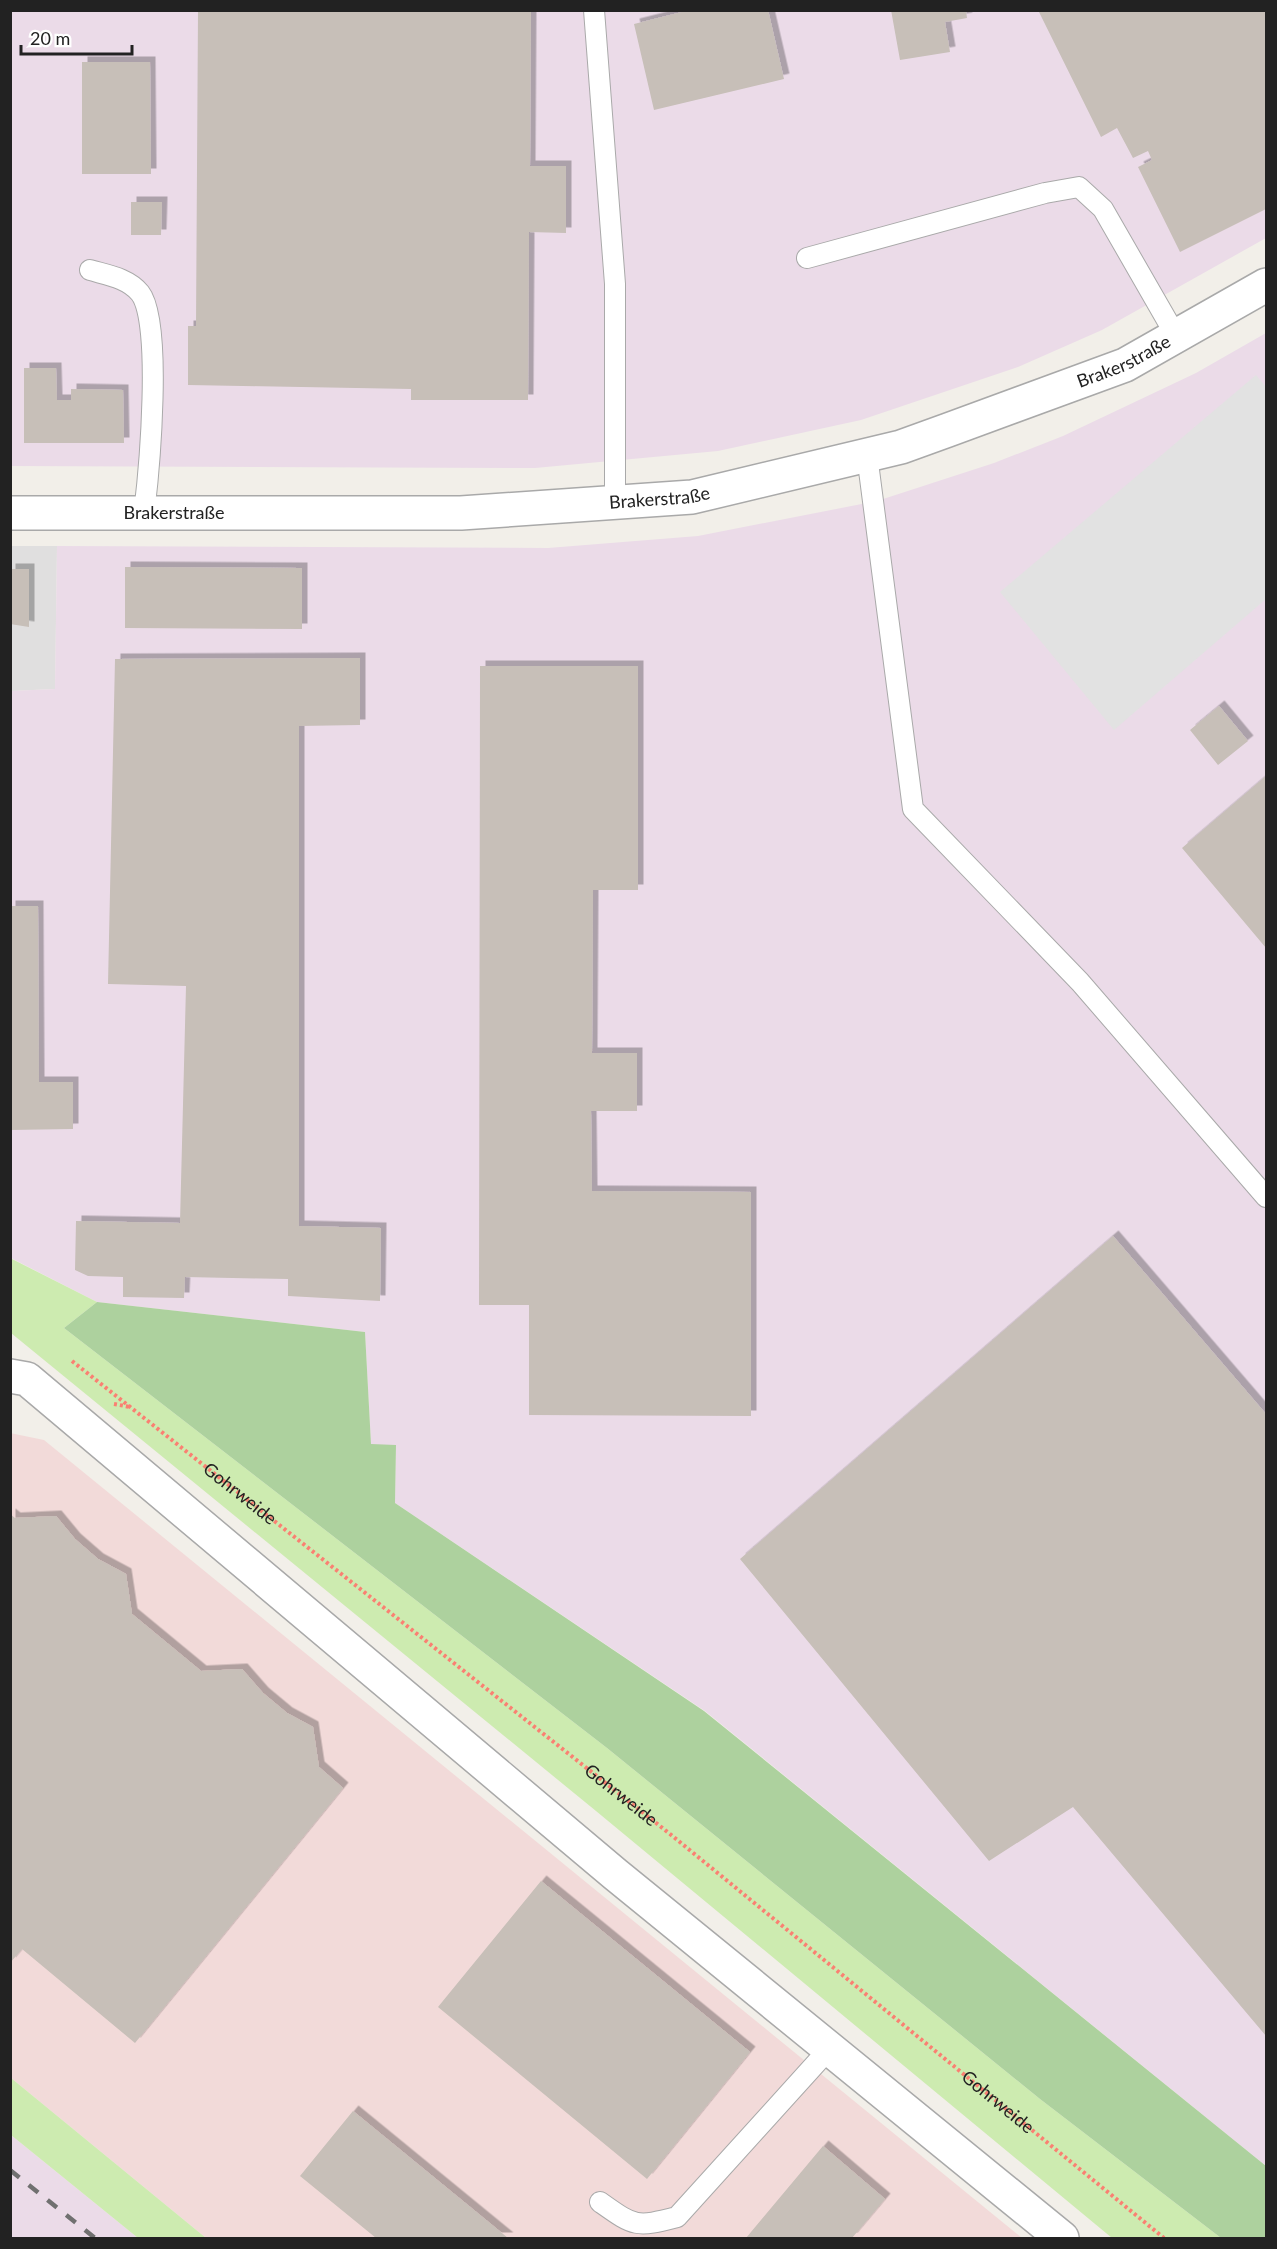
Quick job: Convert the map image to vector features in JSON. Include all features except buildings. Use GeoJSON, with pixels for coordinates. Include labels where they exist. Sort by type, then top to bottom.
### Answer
{"type":"FeatureCollection","features":[{"type":"Feature","properties":{"kind":"street","name":"Brakerstraße"},"geometry":{"type":"LineString","coordinates":[[10,513],[461,513],[692,497],[910,444],[1125,365],[1266,285]]}},
{"type":"Feature","properties":{"kind":"street"},"geometry":{"type":"LineString","coordinates":[[10,1376],[27,1379],[615,1874],[1062,2238]]}},
{"type":"Feature","properties":{"kind":"lane"},"geometry":{"type":"LineString","coordinates":[[594,10],[615,284],[615,502]]}},
{"type":"Feature","properties":{"kind":"lane"},"geometry":{"type":"LineString","coordinates":[[807,258],[1045,193],[1079,188],[1103,209],[1176,336]]}},
{"type":"Feature","properties":{"kind":"lane"},"geometry":{"type":"LineString","coordinates":[[90,270],[118,277],[140,293],[152,323],[152,453],[144,513]]}},
{"type":"Feature","properties":{"kind":"lane"},"geometry":{"type":"LineString","coordinates":[[867,455],[914,809],[1080,982],[1266,1197]]}},
{"type":"Feature","properties":{"kind":"lane"},"geometry":{"type":"LineString","coordinates":[[600,2202],[629,2222],[650,2224],[677,2217],[829,2049]]}},
{"type":"Feature","properties":{"kind":"path","name":"Gohrweide"},"geometry":{"type":"LineString","coordinates":[[72,1361],[670,1834],[1164,2238]]}},
{"type":"Feature","properties":{"kind":"shaded area"},"geometry":{"type":"Polygon","coordinates":[[[11,11],[1266,11],[1266,238],[1102,330],[1018,367],[861,420],[718,451],[535,468],[11,466],[11,11]]]}},
{"type":"Feature","properties":{"kind":"shaded area"},"geometry":{"type":"Polygon","coordinates":[[[1266,333],[1266,2166],[705,1711],[395,1503],[396,1446],[371,1445],[365,1332],[97,1302],[11,1258],[10,691],[55,689],[57,546],[548,548],[698,536],[877,501],[994,463],[1063,436],[1196,373],[1266,333]]]}},
{"type":"Feature","properties":{"kind":"shaded area"},"geometry":{"type":"Polygon","coordinates":[[[1256,375],[1266,387],[1266,599],[1114,730],[1000,592],[1256,375]]]}},
{"type":"Feature","properties":{"kind":"shaded area"},"geometry":{"type":"Polygon","coordinates":[[[10,546],[57,546],[55,689],[11,691],[10,546]]]}},
{"type":"Feature","properties":{"kind":"shaded area"},"geometry":{"type":"Polygon","coordinates":[[[10,1433],[44,1440],[1022,2238],[206,2238],[11,2078],[10,1433]]]}},
{"type":"Feature","properties":{"kind":"shaded area"},"geometry":{"type":"Polygon","coordinates":[[[11,2135],[138,2238],[11,2238],[11,2135]]]}},
{"type":"Feature","properties":{"kind":"green space"},"geometry":{"type":"Polygon","coordinates":[[[10,1258],[97,1302],[64,1328],[607,1748],[1040,2099],[1221,2238],[1112,2238],[596,1811],[11,1333],[10,1258]]]}},
{"type":"Feature","properties":{"kind":"green space"},"geometry":{"type":"Polygon","coordinates":[[[97,1302],[365,1332],[371,1444],[396,1445],[395,1503],[704,1711],[1266,2166],[1266,2238],[1221,2238],[1040,2099],[607,1748],[64,1328],[97,1302]]]}},
{"type":"Feature","properties":{"kind":"green space"},"geometry":{"type":"Polygon","coordinates":[[[10,2078],[206,2238],[138,2238],[11,2135],[10,2078]]]}},
{"type":"Feature","properties":{"kind":"railway"},"geometry":{"type":"LineString","coordinates":[[10,2170],[95,2238]]}}]}
